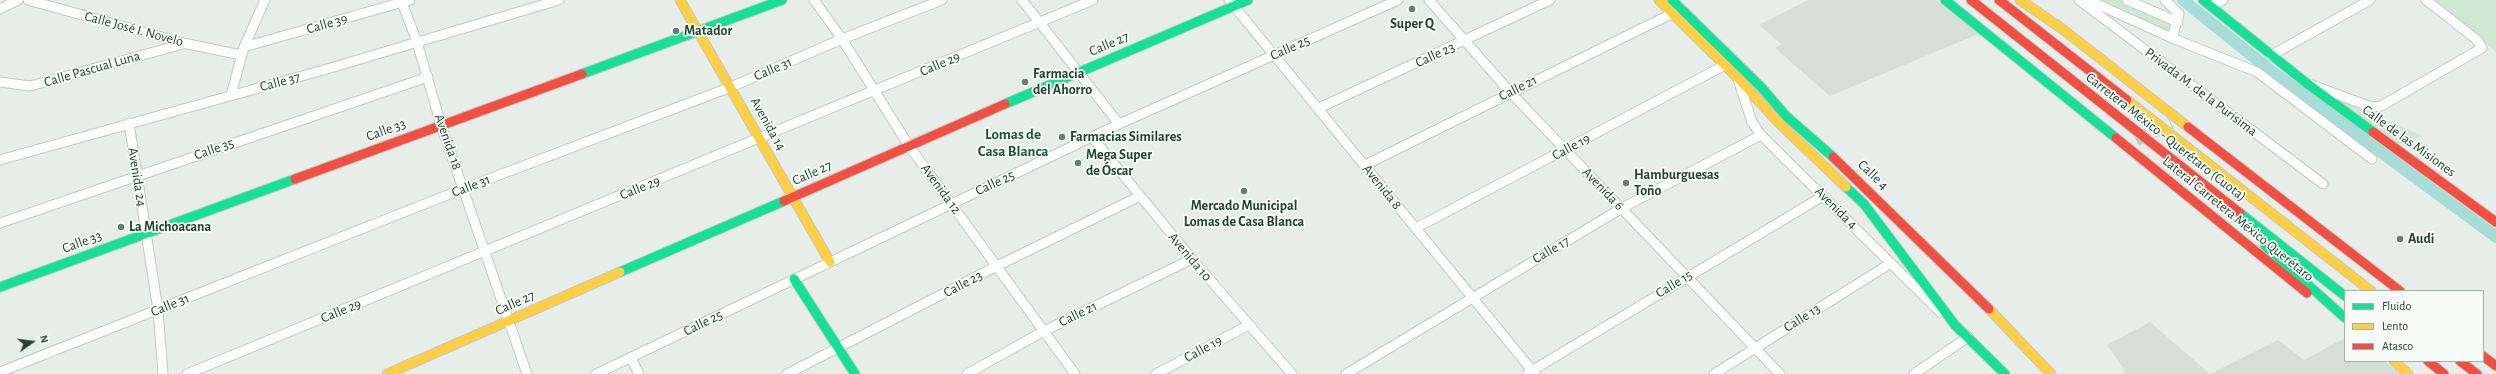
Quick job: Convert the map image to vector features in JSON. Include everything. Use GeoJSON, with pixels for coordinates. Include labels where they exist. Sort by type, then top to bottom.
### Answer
{"type":"FeatureCollection","features":[{"type":"Feature","properties":{"kind":"main road","name":"Avenida 14"},"geometry":{"type":"LineString","coordinates":[[680,0],[761,138],[792,197],[830,262]]}},
{"type":"Feature","properties":{"kind":"main road","name":"Calle 33"},"geometry":{"type":"LineString","coordinates":[[0,287],[782,0]]}},
{"type":"Feature","properties":{"kind":"main road","name":"Calle 27"},"geometry":{"type":"LineString","coordinates":[[387,374],[1078,72],[1232,3],[1248,0]]}},
{"type":"Feature","properties":{"kind":"main road","name":"Calle 4"},"geometry":{"type":"LineString","coordinates":[[1659,0],[1738,78],[1778,122],[1864,204],[1955,326],[2005,374]]}},
{"type":"Feature","properties":{"kind":"main road","name":"Calle 4"},"geometry":{"type":"LineString","coordinates":[[1672,0],[1757,83],[1786,116],[1853,175],[1972,291],[2051,374]]}},
{"type":"Feature","properties":{"kind":"main road","name":"Lateral Carretera México Querétaro"},"geometry":{"type":"LineString","coordinates":[[1945,0],[2126,145],[2344,323]]}},
{"type":"Feature","properties":{"kind":"main road","name":"Carretera México - Querétaro (Cuota)"},"geometry":{"type":"LineString","coordinates":[[1971,0],[2344,295]]}},
{"type":"Feature","properties":{"kind":"main road","name":"Carretera México - Querétaro (Cuota)"},"geometry":{"type":"LineString","coordinates":[[1999,0],[2370,290]]}},
{"type":"Feature","properties":{"kind":"main road"},"geometry":{"type":"LineString","coordinates":[[2020,0],[2064,30]]}},
{"type":"Feature","properties":{"kind":"main road"},"geometry":{"type":"LineString","coordinates":[[2026,0],[2175,121],[2399,290]]}},
{"type":"Feature","properties":{"kind":"main road","name":"Calle de las Misiones"},"geometry":{"type":"LineString","coordinates":[[2203,0],[2270,56],[2496,222]]}},
{"type":"Feature","properties":{"kind":"main road"},"geometry":{"type":"LineString","coordinates":[[2126,145],[2136,140]]}},
{"type":"Feature","properties":{"kind":"main road"},"geometry":{"type":"LineString","coordinates":[[2194,178],[2266,248],[2344,317]]}},
{"type":"Feature","properties":{"kind":"main road"},"geometry":{"type":"LineString","coordinates":[[794,279],[855,374]]}},
{"type":"Feature","properties":{"kind":"main road"},"geometry":{"type":"LineString","coordinates":[[2484,357],[2496,366]]}},
{"type":"Feature","properties":{"kind":"main road"},"geometry":{"type":"LineString","coordinates":[[2394,362],[2408,374]]}},
{"type":"Feature","properties":{"kind":"main road"},"geometry":{"type":"LineString","coordinates":[[2429,362],[2444,374]]}},
{"type":"Feature","properties":{"kind":"main road"},"geometry":{"type":"LineString","coordinates":[[2461,362],[2477,374]]}},
{"type":"Feature","properties":{"kind":"street"},"geometry":{"type":"LineString","coordinates":[[0,9],[18,0]]}},
{"type":"Feature","properties":{"kind":"street","name":"Calle José I. Novelo"},"geometry":{"type":"LineString","coordinates":[[28,0],[183,43],[242,51]]}},
{"type":"Feature","properties":{"kind":"street"},"geometry":{"type":"LineString","coordinates":[[231,95],[242,51],[265,0]]}},
{"type":"Feature","properties":{"kind":"street","name":"Calle 37"},"geometry":{"type":"LineString","coordinates":[[1,159],[417,42],[559,0]]}},
{"type":"Feature","properties":{"kind":"street","name":"Avenida 12"},"geometry":{"type":"LineString","coordinates":[[814,0],[842,39],[909,146],[1075,374]]}},
{"type":"Feature","properties":{"kind":"street","name":"Calle 31"},"geometry":{"type":"LineString","coordinates":[[0,372],[465,188],[731,87],[842,39],[942,0]]}},
{"type":"Feature","properties":{"kind":"street"},"geometry":{"type":"LineString","coordinates":[[1022,0],[1119,124]]}},
{"type":"Feature","properties":{"kind":"street","name":"Calle 29"},"geometry":{"type":"LineString","coordinates":[[187,374],[1093,0]]}},
{"type":"Feature","properties":{"kind":"street","name":"Calle 25"},"geometry":{"type":"LineString","coordinates":[[596,374],[1119,124],[1398,0]]}},
{"type":"Feature","properties":{"kind":"street","name":"Avenida 6"},"geometry":{"type":"LineString","coordinates":[[1429,0],[1510,92],[1687,275],[1780,374]]}},
{"type":"Feature","properties":{"kind":"street","name":"Calle 23"},"geometry":{"type":"LineString","coordinates":[[1319,108],[1466,41],[1550,0]]}},
{"type":"Feature","properties":{"kind":"street","name":"Privada M. de la Purísima"},"geometry":{"type":"LineString","coordinates":[[2079,0],[2323,184]]}},
{"type":"Feature","properties":{"kind":"street"},"geometry":{"type":"LineString","coordinates":[[2088,0],[2172,38],[2263,76],[2372,159]]}},
{"type":"Feature","properties":{"kind":"street"},"geometry":{"type":"LineString","coordinates":[[2127,0],[2178,22]]}},
{"type":"Feature","properties":{"kind":"street"},"geometry":{"type":"LineString","coordinates":[[2165,0],[2178,12],[2178,22],[2172,38]]}},
{"type":"Feature","properties":{"kind":"street"},"geometry":{"type":"LineString","coordinates":[[2211,6],[2223,0]]}},
{"type":"Feature","properties":{"kind":"street"},"geometry":{"type":"LineString","coordinates":[[2270,56],[2370,0]]}},
{"type":"Feature","properties":{"kind":"street","name":"Calle de las Misiones"},"geometry":{"type":"LineString","coordinates":[[2305,82],[2371,107],[2378,107],[2482,48],[2477,40],[2426,0]]}},
{"type":"Feature","properties":{"kind":"street","name":"Calle 39"},"geometry":{"type":"LineString","coordinates":[[242,51],[404,1]]}},
{"type":"Feature","properties":{"kind":"street","name":"Avenida 18"},"geometry":{"type":"LineString","coordinates":[[404,1],[442,125],[465,188],[484,252],[527,374]]}},
{"type":"Feature","properties":{"kind":"street","name":"Avenida 8"},"geometry":{"type":"LineString","coordinates":[[1232,3],[1472,297],[1531,373]]}},
{"type":"Feature","properties":{"kind":"street","name":"Calle 21"},"geometry":{"type":"LineString","coordinates":[[1365,165],[1510,92],[1673,13]]}},
{"type":"Feature","properties":{"kind":"street","name":"Calle Pascual Luna"},"geometry":{"type":"LineString","coordinates":[[0,82],[30,86],[183,43]]}},
{"type":"Feature","properties":{"kind":"street","name":"Calle 19"},"geometry":{"type":"LineString","coordinates":[[1416,228],[1725,65]]}},
{"type":"Feature","properties":{"kind":"street","name":"Calle 35"},"geometry":{"type":"LineString","coordinates":[[0,223],[428,77]]}},
{"type":"Feature","properties":{"kind":"street","name":"Avenida 4"},"geometry":{"type":"LineString","coordinates":[[1738,78],[1752,122],[1761,135],[1891,263],[1928,302],[1955,326]]}},
{"type":"Feature","properties":{"kind":"street","name":"Avenida 24"},"geometry":{"type":"LineString","coordinates":[[129,123],[158,310],[164,374]]}},
{"type":"Feature","properties":{"kind":"street","name":"Calle 17"},"geometry":{"type":"LineString","coordinates":[[1346,374],[1622,208],[1761,135]]}},
{"type":"Feature","properties":{"kind":"street","name":"Avenida 10"},"geometry":{"type":"LineString","coordinates":[[1092,137],[1192,259],[1292,374]]}},
{"type":"Feature","properties":{"kind":"street","name":"Calle 23"},"geometry":{"type":"LineString","coordinates":[[787,374],[839,349],[997,266],[1140,196]]}},
{"type":"Feature","properties":{"kind":"street","name":"Calle 15"},"geometry":{"type":"LineString","coordinates":[[1531,373],[1687,275],[1822,196]]}},
{"type":"Feature","properties":{"kind":"street","name":"Calle 21"},"geometry":{"type":"LineString","coordinates":[[967,374],[1044,331],[1192,259]]}},
{"type":"Feature","properties":{"kind":"street","name":"Calle 13"},"geometry":{"type":"LineString","coordinates":[[1714,374],[1891,263]]}},
{"type":"Feature","properties":{"kind":"street","name":"Calle 19"},"geometry":{"type":"LineString","coordinates":[[1156,374],[1249,325]]}},
{"type":"Feature","properties":{"kind":"street"},"geometry":{"type":"LineString","coordinates":[[1914,374],[1968,337]]}},
{"type":"Feature","properties":{"kind":"street"},"geometry":{"type":"LineString","coordinates":[[631,358],[638,374]]}},
{"type":"Feature","properties":{"kind":"shaded area"},"geometry":{"type":"Polygon","coordinates":[[[1808,0],[1936,0],[1978,34],[1830,96],[1775,48],[1781,44],[1759,25],[1808,0]]]}},
{"type":"Feature","properties":{"kind":"shaded area"},"geometry":{"type":"Polygon","coordinates":[[[2150,322],[2210,374],[2125,374],[2123,367],[2107,345],[2150,322]]]}},
{"type":"Feature","properties":{"kind":"shaded area"},"geometry":{"type":"Polygon","coordinates":[[[2344,339],[2344,362],[2385,362],[2400,374],[2210,374],[2278,340],[2304,360],[2344,339]]]}},
{"type":"Feature","properties":{"kind":"green space"},"geometry":{"type":"Polygon","coordinates":[[[2094,0],[2122,0],[2174,23],[2168,32],[2094,0]]]}},
{"type":"Feature","properties":{"kind":"green space"},"geometry":{"type":"Polygon","coordinates":[[[2432,0],[2496,0],[2496,52],[2432,0]]]}},
{"type":"Feature","properties":{"kind":"green space"},"geometry":{"type":"Polygon","coordinates":[[[2336,97],[2422,136],[2398,145],[2332,98],[2336,97]]]}},
{"type":"Feature","properties":{"kind":"waterway"},"geometry":{"type":"LineString","coordinates":[[2183,0],[2270,70],[2496,237]]}},
{"type":"Feature","properties":{"kind":"tunnel"},"geometry":{"type":"LineString","coordinates":[[2136,140],[2171,123]]}},
{"type":"Feature","properties":{"kind":"traffic: fast"},"geometry":{"type":"LineString","coordinates":[[582,74],[782,0]]}},
{"type":"Feature","properties":{"kind":"traffic: fast"},"geometry":{"type":"LineString","coordinates":[[1005,104],[1248,0]]}},
{"type":"Feature","properties":{"kind":"traffic: fast"},"geometry":{"type":"LineString","coordinates":[[1672,0],[1762,88],[1786,116],[1833,157]]}},
{"type":"Feature","properties":{"kind":"traffic: fast"},"geometry":{"type":"LineString","coordinates":[[1945,0],[2116,138]]}},
{"type":"Feature","properties":{"kind":"traffic: fast"},"geometry":{"type":"LineString","coordinates":[[2203,0],[2305,82],[2373,132]]}},
{"type":"Feature","properties":{"kind":"traffic: fast"},"geometry":{"type":"LineString","coordinates":[[0,287],[295,179]]}},
{"type":"Feature","properties":{"kind":"traffic: fast"},"geometry":{"type":"LineString","coordinates":[[1846,187],[1864,204],[1955,325],[2005,374]]}},
{"type":"Feature","properties":{"kind":"traffic: fast"},"geometry":{"type":"LineString","coordinates":[[620,272],[784,201]]}},
{"type":"Feature","properties":{"kind":"traffic: fast"},"geometry":{"type":"LineString","coordinates":[[2240,213],[2344,295]]}},
{"type":"Feature","properties":{"kind":"traffic: fast"},"geometry":{"type":"LineString","coordinates":[[2265,246],[2344,317]]}},
{"type":"Feature","properties":{"kind":"traffic: fast"},"geometry":{"type":"LineString","coordinates":[[794,279],[855,374]]}},
{"type":"Feature","properties":{"kind":"traffic: slow"},"geometry":{"type":"LineString","coordinates":[[680,0],[830,262]]}},
{"type":"Feature","properties":{"kind":"traffic: slow"},"geometry":{"type":"LineString","coordinates":[[1659,0],[1738,78],[1778,122],[1846,187]]}},
{"type":"Feature","properties":{"kind":"traffic: slow"},"geometry":{"type":"LineString","coordinates":[[2020,0],[2064,30]]}},
{"type":"Feature","properties":{"kind":"traffic: slow"},"geometry":{"type":"LineString","coordinates":[[2056,24],[2188,127]]}},
{"type":"Feature","properties":{"kind":"traffic: slow"},"geometry":{"type":"LineString","coordinates":[[2127,100],[2370,290]]}},
{"type":"Feature","properties":{"kind":"traffic: slow"},"geometry":{"type":"LineString","coordinates":[[387,374],[620,272]]}},
{"type":"Feature","properties":{"kind":"traffic: slow"},"geometry":{"type":"LineString","coordinates":[[1989,309],[2051,374]]}},
{"type":"Feature","properties":{"kind":"traffic: slow"},"geometry":{"type":"LineString","coordinates":[[2395,362],[2408,374]]}},
{"type":"Feature","properties":{"kind":"traffic: jam"},"geometry":{"type":"LineString","coordinates":[[1971,0],[2240,213]]}},
{"type":"Feature","properties":{"kind":"traffic: jam"},"geometry":{"type":"LineString","coordinates":[[1999,0],[2127,100]]}},
{"type":"Feature","properties":{"kind":"traffic: jam"},"geometry":{"type":"LineString","coordinates":[[295,179],[582,74]]}},
{"type":"Feature","properties":{"kind":"traffic: jam"},"geometry":{"type":"LineString","coordinates":[[784,201],[1005,104]]}},
{"type":"Feature","properties":{"kind":"traffic: jam"},"geometry":{"type":"LineString","coordinates":[[2188,127],[2399,290]]}},
{"type":"Feature","properties":{"kind":"traffic: jam"},"geometry":{"type":"LineString","coordinates":[[2373,132],[2496,222]]}},
{"type":"Feature","properties":{"kind":"traffic: jam"},"geometry":{"type":"LineString","coordinates":[[2116,138],[2307,293]]}},
{"type":"Feature","properties":{"kind":"traffic: jam"},"geometry":{"type":"LineString","coordinates":[[1833,157],[1989,309]]}},
{"type":"Feature","properties":{"kind":"traffic: jam"},"geometry":{"type":"LineString","coordinates":[[2484,357],[2496,366]]}},
{"type":"Feature","properties":{"kind":"traffic: jam"},"geometry":{"type":"LineString","coordinates":[[2429,362],[2444,374]]}},
{"type":"Feature","properties":{"kind":"traffic: jam"},"geometry":{"type":"LineString","coordinates":[[2461,362],[2477,374]]}},
{"type":"Feature","properties":{"kind":"place","name":"Super Q"},"geometry":{"type":"Point","coordinates":[1412,9]}},
{"type":"Feature","properties":{"kind":"place","name":"Matador"},"geometry":{"type":"Point","coordinates":[676,31]}},
{"type":"Feature","properties":{"kind":"place","name":"Farmacia del Ahorro"},"geometry":{"type":"Point","coordinates":[1025,82]}},
{"type":"Feature","properties":{"kind":"place","name":"Farmacias Similares"},"geometry":{"type":"Point","coordinates":[1062,137]}},
{"type":"Feature","properties":{"kind":"place","name":"Mega Super de Óscar"},"geometry":{"type":"Point","coordinates":[1078,163]}},
{"type":"Feature","properties":{"kind":"place","name":"Hamburguesas Toño"},"geometry":{"type":"Point","coordinates":[1626,183]}},
{"type":"Feature","properties":{"kind":"place","name":"Mercado Municipal Lomas de Casa Blanca"},"geometry":{"type":"Point","coordinates":[1244,191]}},
{"type":"Feature","properties":{"kind":"place","name":"La Michoacana"},"geometry":{"type":"Point","coordinates":[121,227]}},
{"type":"Feature","properties":{"kind":"place","name":"Audi"},"geometry":{"type":"Point","coordinates":[2400,239]}},
{"type":"Feature","properties":{"kind":"district","name":"Lomas de Casa Blanca"},"geometry":{"type":"Point","coordinates":[1013,142]}}]}
